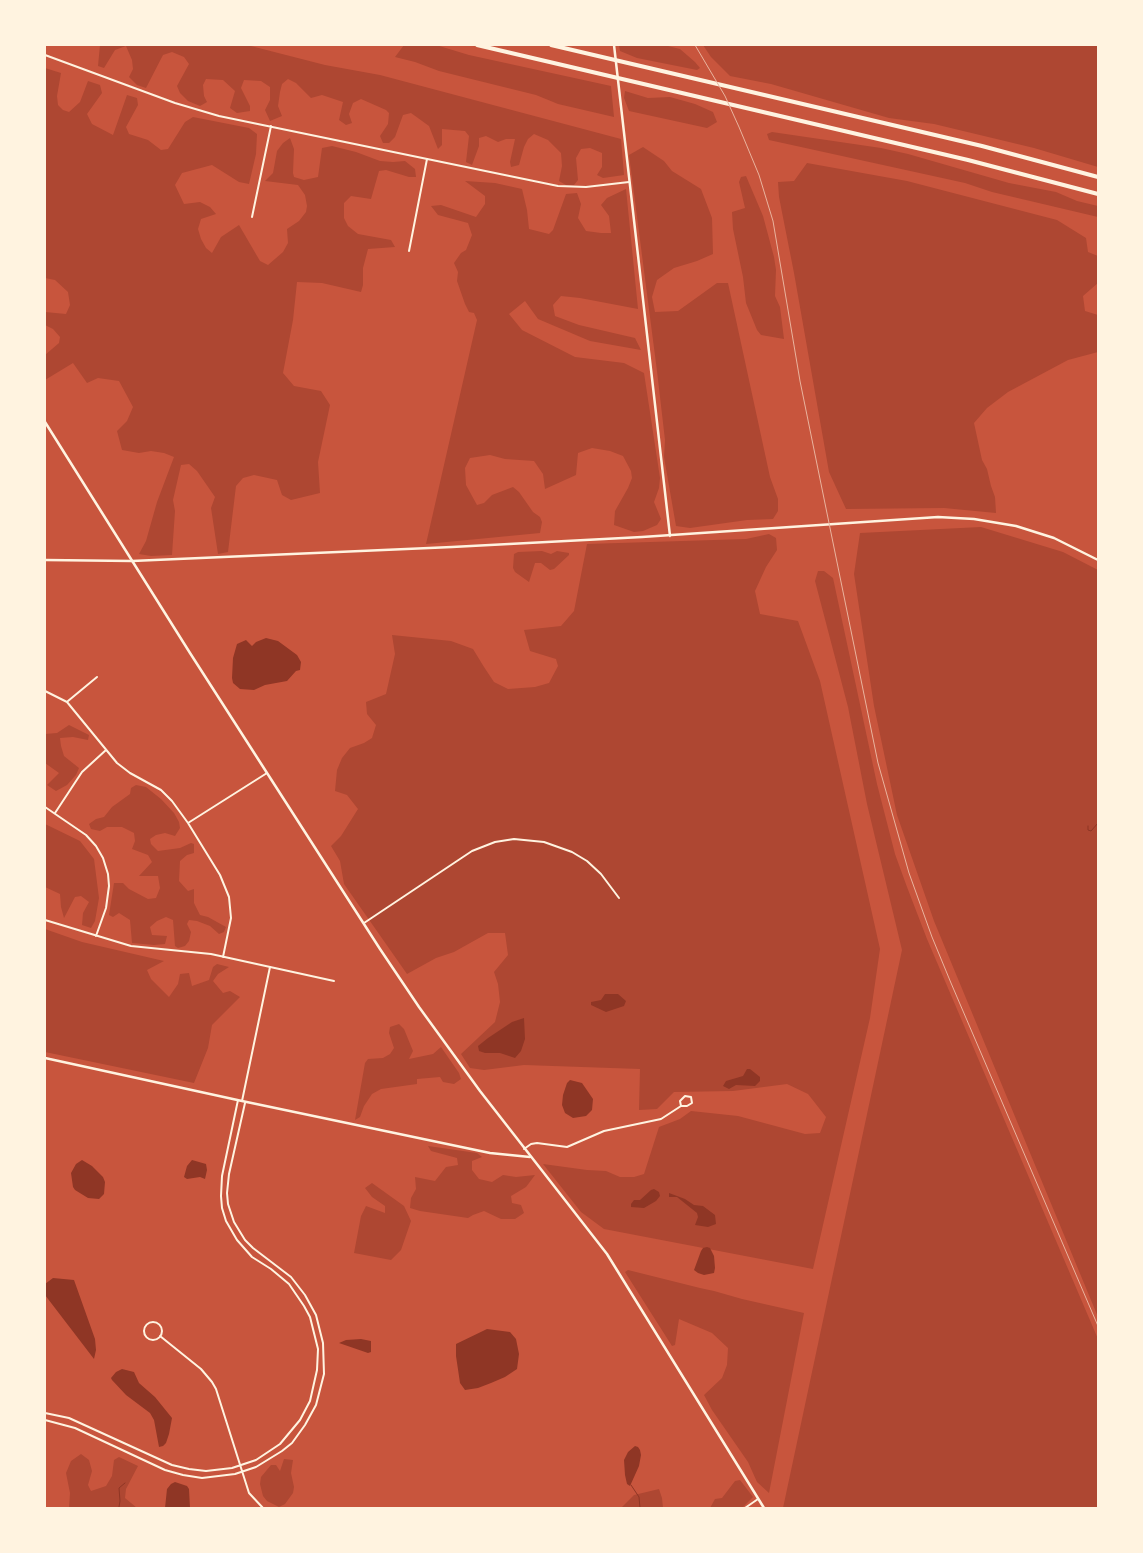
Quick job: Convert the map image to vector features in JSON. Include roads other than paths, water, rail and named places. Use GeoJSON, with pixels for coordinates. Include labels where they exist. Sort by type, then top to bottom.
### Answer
{"type":"FeatureCollection","features":[{"type":"Feature","properties":{"kind":"highway"},"geometry":{"type":"LineString","coordinates":[[477,45],[968,160],[1098,194]]}},
{"type":"Feature","properties":{"kind":"highway"},"geometry":{"type":"LineString","coordinates":[[551,45],[982,146],[1098,176]]}},
{"type":"Feature","properties":{"kind":"street"},"geometry":{"type":"LineString","coordinates":[[614,47],[670,536]]}},
{"type":"Feature","properties":{"kind":"street"},"geometry":{"type":"LineString","coordinates":[[45,55],[191,109],[558,186],[586,187],[629,182]]}},
{"type":"Feature","properties":{"kind":"street"},"geometry":{"type":"LineString","coordinates":[[252,217],[271,126]]}},
{"type":"Feature","properties":{"kind":"street"},"geometry":{"type":"LineString","coordinates":[[408,251],[427,159]]}},
{"type":"Feature","properties":{"kind":"street"},"geometry":{"type":"LineString","coordinates":[[45,422],[364,923],[452,1053],[530,1157],[589,1229],[609,1257],[764,1508]]}},
{"type":"Feature","properties":{"kind":"street"},"geometry":{"type":"LineString","coordinates":[[45,560],[132,561],[670,536],[955,517],[994,521],[1035,532],[1068,544],[1098,560]]}},
{"type":"Feature","properties":{"kind":"street"},"geometry":{"type":"LineString","coordinates":[[67,702],[97,677]]}},
{"type":"Feature","properties":{"kind":"street"},"geometry":{"type":"LineString","coordinates":[[45,690],[67,702],[123,768],[157,787],[167,796],[188,824],[220,875],[229,897],[231,918],[223,957]]}},
{"type":"Feature","properties":{"kind":"street"},"geometry":{"type":"LineString","coordinates":[[55,813],[82,772],[106,750]]}},
{"type":"Feature","properties":{"kind":"street"},"geometry":{"type":"LineString","coordinates":[[188,824],[267,773]]}},
{"type":"Feature","properties":{"kind":"street"},"geometry":{"type":"LineString","coordinates":[[45,807],[90,839],[101,853],[109,882],[104,915],[96,936]]}},
{"type":"Feature","properties":{"kind":"street"},"geometry":{"type":"LineString","coordinates":[[364,923],[466,854],[484,846],[509,840],[524,839],[544,842],[572,852],[587,861],[601,874],[618,898]]}},
{"type":"Feature","properties":{"kind":"street"},"geometry":{"type":"LineString","coordinates":[[45,920],[96,936],[141,947],[195,952],[334,981]]}},
{"type":"Feature","properties":{"kind":"street"},"geometry":{"type":"LineString","coordinates":[[45,1420],[75,1428],[165,1470],[211,1478],[256,1467],[274,1457],[299,1434],[316,1405],[323,1377],[325,1354],[322,1333],[311,1305],[291,1277],[253,1248],[242,1235],[234,1222],[228,1204],[229,1174],[270,967]]}},
{"type":"Feature","properties":{"kind":"street"},"geometry":{"type":"LineString","coordinates":[[45,1058],[490,1152],[530,1157]]}},
{"type":"Feature","properties":{"kind":"street"},"geometry":{"type":"LineString","coordinates":[[524,1149],[531,1144],[537,1143],[568,1147],[604,1130],[660,1119],[681,1106],[690,1104],[691,1098],[683,1097],[680,1101],[681,1106]]}},
{"type":"Feature","properties":{"kind":"street"},"geometry":{"type":"LineString","coordinates":[[45,1413],[69,1418],[172,1465],[189,1469],[214,1471],[240,1466],[263,1456],[287,1437],[306,1411],[317,1377],[318,1349],[310,1317],[289,1284],[252,1257],[237,1240],[226,1221],[222,1208],[222,1176],[242,1101]]}},
{"type":"Feature","properties":{"kind":"street"},"geometry":{"type":"LineString","coordinates":[[263,1264],[266,1258]]}},
{"type":"Feature","properties":{"kind":"street"},"geometry":{"type":"LineString","coordinates":[[150,1322],[159,1324],[162,1328],[160,1336],[156,1340],[147,1338],[144,1334],[146,1325],[150,1322]]}},
{"type":"Feature","properties":{"kind":"street"},"geometry":{"type":"LineString","coordinates":[[160,1336],[201,1369],[212,1382],[249,1493],[263,1508]]}},
{"type":"Feature","properties":{"kind":"street"},"geometry":{"type":"LineString","coordinates":[[317,1377],[323,1377]]}},
{"type":"Feature","properties":{"kind":"street"},"geometry":{"type":"LineString","coordinates":[[129,1454],[132,1448]]}},
{"type":"Feature","properties":{"kind":"street"},"geometry":{"type":"LineString","coordinates":[[745,1508],[758,1499]]}},
{"type":"Feature","properties":{"kind":"waterway"},"geometry":{"type":"LineString","coordinates":[[1088,826],[1088,830],[1091,831],[1098,823]]}},
{"type":"Feature","properties":{"kind":"waterway"},"geometry":{"type":"LineString","coordinates":[[118,1508],[120,1501],[119,1488],[125,1483]]}},
{"type":"Feature","properties":{"kind":"waterway"},"geometry":{"type":"LineString","coordinates":[[631,1485],[639,1497],[640,1508]]}},
{"type":"Feature","properties":{"kind":"railway"},"geometry":{"type":"LineString","coordinates":[[695,45],[725,96],[739,127],[759,175],[773,221],[800,381],[878,763],[909,873],[951,983],[1098,1326]]}}]}
